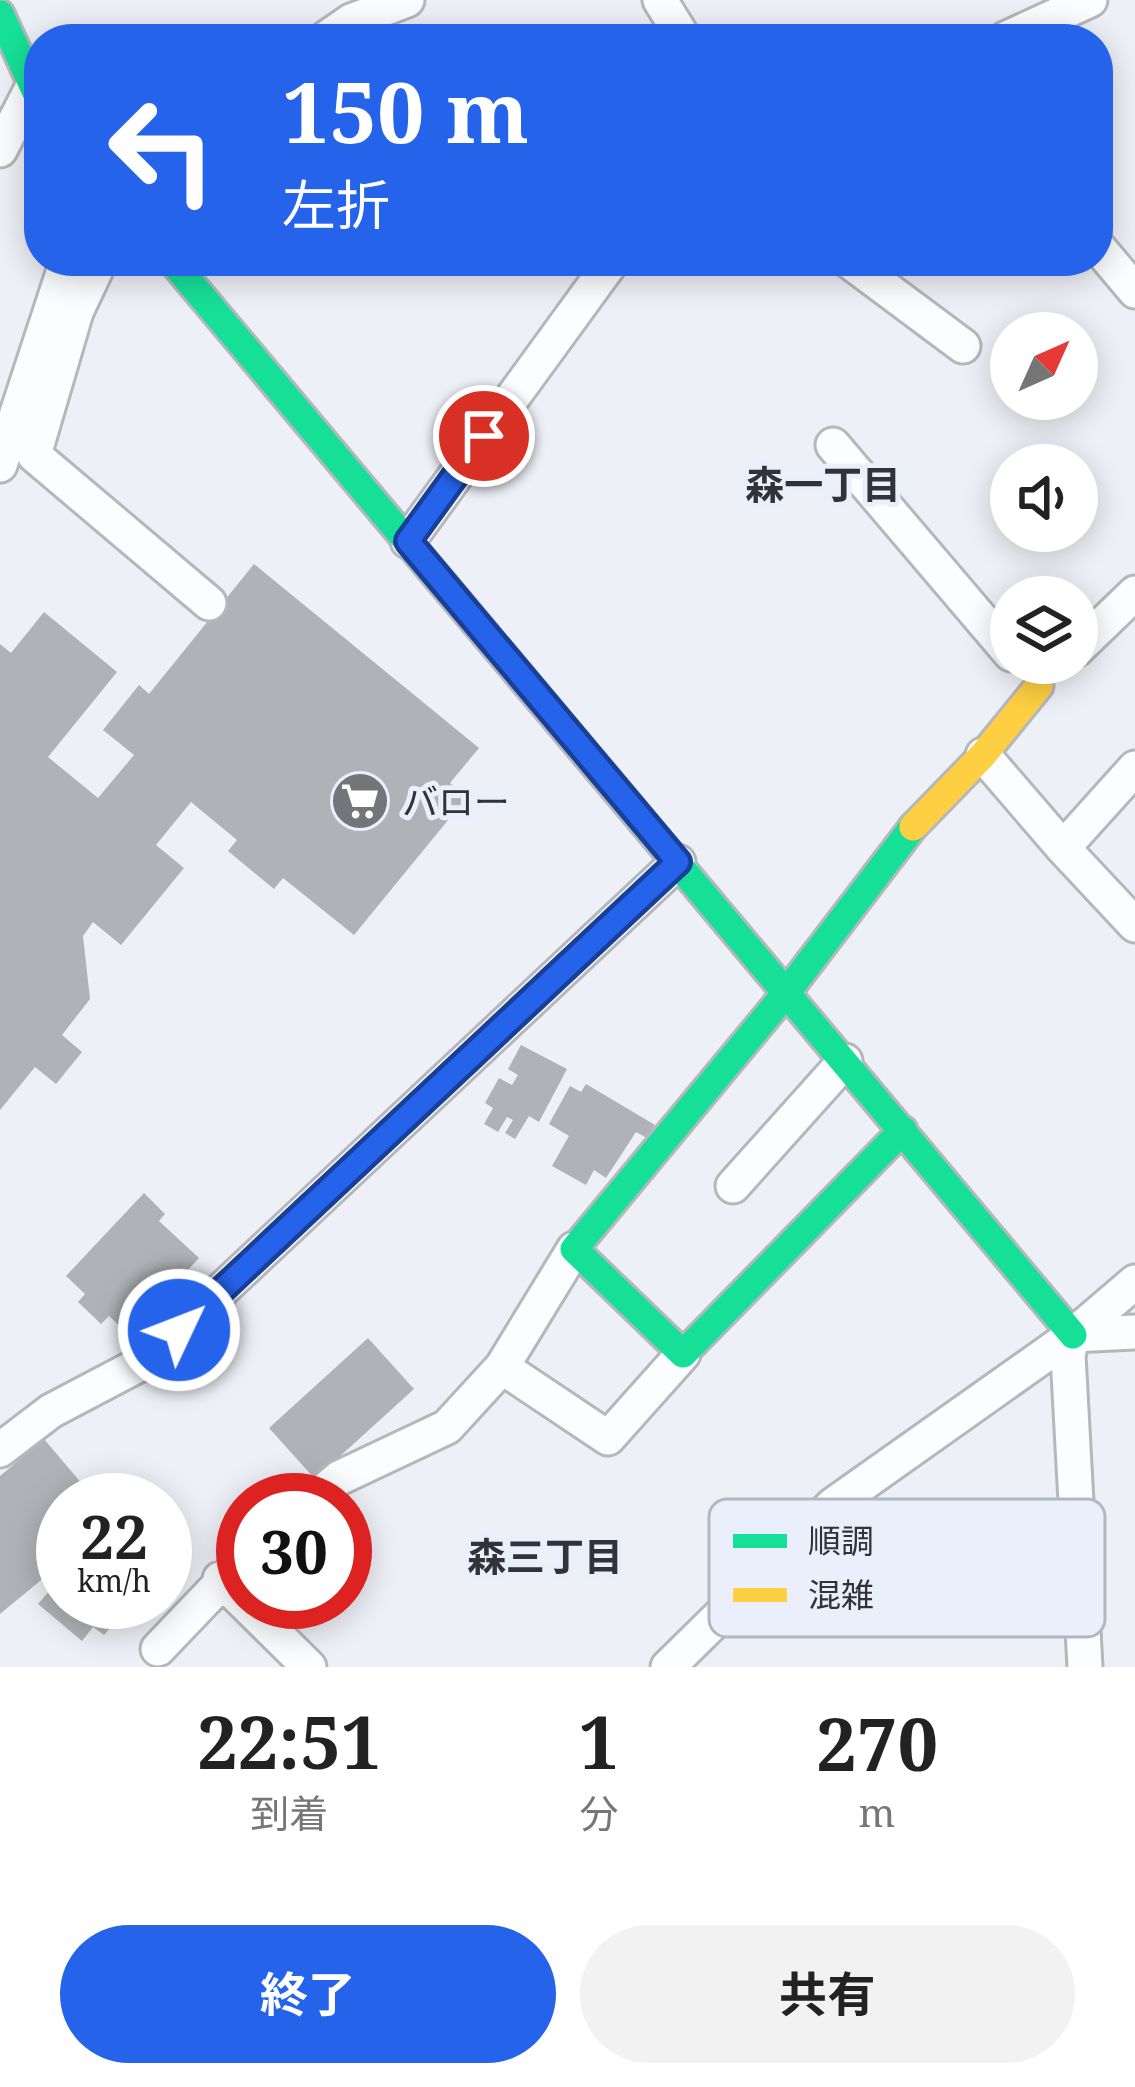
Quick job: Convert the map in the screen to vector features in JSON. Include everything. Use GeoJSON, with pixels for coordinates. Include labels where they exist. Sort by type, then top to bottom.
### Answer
{"type":"FeatureCollection","features":[{"type":"Feature","properties":{"kind":"street"},"geometry":{"type":"LineString","coordinates":[[347,24],[406,0]]}},
{"type":"Feature","properties":{"kind":"street"},"geometry":{"type":"LineString","coordinates":[[1038,24],[1090,0]]}},
{"type":"Feature","properties":{"kind":"street"},"geometry":{"type":"LineString","coordinates":[[0,14],[24,68]]}},
{"type":"Feature","properties":{"kind":"street"},"geometry":{"type":"LineString","coordinates":[[0,150],[24,111]]}},
{"type":"Feature","properties":{"kind":"street"},"geometry":{"type":"LineString","coordinates":[[1113,265],[1135,291]]}},
{"type":"Feature","properties":{"kind":"street"},"geometry":{"type":"LineString","coordinates":[[0,465],[62,276]]}},
{"type":"Feature","properties":{"kind":"street"},"geometry":{"type":"LineString","coordinates":[[93,276],[76,312],[34,455],[209,603]]}},
{"type":"Feature","properties":{"kind":"street"},"geometry":{"type":"LineString","coordinates":[[185,276],[1073,1335]]}},
{"type":"Feature","properties":{"kind":"street"},"geometry":{"type":"LineString","coordinates":[[408,541],[601,276]]}},
{"type":"Feature","properties":{"kind":"street"},"geometry":{"type":"LineString","coordinates":[[869,276],[964,346]]}},
{"type":"Feature","properties":{"kind":"street"},"geometry":{"type":"LineString","coordinates":[[833,445],[990,628]]}},
{"type":"Feature","properties":{"kind":"street"},"geometry":{"type":"LineString","coordinates":[[1098,629],[1135,593]]}},
{"type":"Feature","properties":{"kind":"street"},"geometry":{"type":"LineString","coordinates":[[350,1473],[447,1427],[502,1366],[574,1249],[787,992],[901,840],[983,755],[1031,684]]}},
{"type":"Feature","properties":{"kind":"street"},"geometry":{"type":"LineString","coordinates":[[983,755],[1135,926]]}},
{"type":"Feature","properties":{"kind":"street"},"geometry":{"type":"LineString","coordinates":[[1063,848],[1135,768]]}},
{"type":"Feature","properties":{"kind":"street"},"geometry":{"type":"LineString","coordinates":[[0,1450],[51,1412],[146,1361],[678,862]]}},
{"type":"Feature","properties":{"kind":"street"},"geometry":{"type":"LineString","coordinates":[[733,1186],[845,1060]]}},
{"type":"Feature","properties":{"kind":"street"},"geometry":{"type":"LineString","coordinates":[[502,1366],[608,1438],[683,1354],[903,1130]]}},
{"type":"Feature","properties":{"kind":"street"},"geometry":{"type":"LineString","coordinates":[[574,1249],[683,1354]]}},
{"type":"Feature","properties":{"kind":"street"},"geometry":{"type":"LineString","coordinates":[[841,1499],[1073,1335],[1135,1282]]}},
{"type":"Feature","properties":{"kind":"street"},"geometry":{"type":"LineString","coordinates":[[1073,1335],[1135,1332]]}},
{"type":"Feature","properties":{"kind":"street"},"geometry":{"type":"LineString","coordinates":[[1073,1335],[1068,1355],[1076,1499]]}},
{"type":"Feature","properties":{"kind":"street"},"geometry":{"type":"LineString","coordinates":[[158,1649],[216,1585]]}},
{"type":"Feature","properties":{"kind":"street"},"geometry":{"type":"LineString","coordinates":[[668,1667],[709,1627]]}},
{"type":"Feature","properties":{"kind":"street"},"geometry":{"type":"LineString","coordinates":[[279,1629],[309,1667]]}},
{"type":"Feature","properties":{"kind":"street"},"geometry":{"type":"LineString","coordinates":[[1083,1637],[1085,1667]]}},
{"type":"Feature","properties":{"kind":"building"},"geometry":{"type":"Polygon","coordinates":[[[254,564],[479,748],[450,783],[467,797],[354,935],[283,878],[274,889],[228,851],[237,840],[191,802],[156,845],[184,868],[121,945],[93,922],[83,936],[90,999],[62,1035],[82,1052],[56,1084],[35,1067],[0,1110],[0,644],[11,653],[44,612],[117,672],[48,757],[98,798],[134,755],[103,730],[139,685],[149,694],[254,564]]]}},
{"type":"Feature","properties":{"kind":"building"},"geometry":{"type":"Polygon","coordinates":[[[521,1045],[567,1069],[539,1122],[529,1116],[515,1139],[505,1133],[513,1120],[507,1117],[498,1132],[484,1124],[493,1108],[485,1103],[499,1078],[512,1085],[518,1075],[508,1069],[521,1045]]]}},
{"type":"Feature","properties":{"kind":"building"},"geometry":{"type":"Polygon","coordinates":[[[586,1084],[655,1125],[647,1138],[636,1132],[606,1178],[594,1170],[586,1185],[552,1166],[569,1136],[549,1124],[570,1086],[581,1092],[586,1084]]]}},
{"type":"Feature","properties":{"kind":"building"},"geometry":{"type":"Polygon","coordinates":[[[144,1193],[165,1214],[159,1221],[199,1258],[128,1334],[109,1316],[101,1324],[78,1302],[85,1294],[66,1276],[144,1193]]]}},
{"type":"Feature","properties":{"kind":"building"},"geometry":{"type":"Polygon","coordinates":[[[368,1338],[414,1389],[322,1473],[310,1473],[269,1428],[368,1338]]]}},
{"type":"Feature","properties":{"kind":"building"},"geometry":{"type":"Polygon","coordinates":[[[44,1439],[73,1473],[36,1473],[36,1584],[0,1614],[0,1476],[44,1439]]]}},
{"type":"Feature","properties":{"kind":"building"},"geometry":{"type":"Polygon","coordinates":[[[68,1629],[91,1629],[82,1641],[68,1629]]]}},
{"type":"Feature","properties":{"kind":"traffic: fast"},"geometry":{"type":"LineString","coordinates":[[0,14],[24,66]]}},
{"type":"Feature","properties":{"kind":"traffic: fast"},"geometry":{"type":"LineString","coordinates":[[185,276],[1073,1335]]}},
{"type":"Feature","properties":{"kind":"traffic: fast"},"geometry":{"type":"LineString","coordinates":[[903,1130],[683,1354],[574,1249],[787,992],[913,827]]}},
{"type":"Feature","properties":{"kind":"traffic: slow"},"geometry":{"type":"LineString","coordinates":[[913,827],[983,755],[1039,686]]}},
{"type":"Feature","properties":{"kind":"place","name":"バロー"},"geometry":{"type":"Point","coordinates":[360,801]}},
{"type":"Feature","properties":{"kind":"district","name":"森一丁目"},"geometry":{"type":"Point","coordinates":[823,483]}},
{"type":"Feature","properties":{"kind":"district","name":"森三丁目"},"geometry":{"type":"Point","coordinates":[545,1555]}},
{"type":"Feature","properties":{"kind":"route"},"geometry":{"type":"LineString","coordinates":[[179,1330],[678,862],[408,541],[484,436]]}}]}
